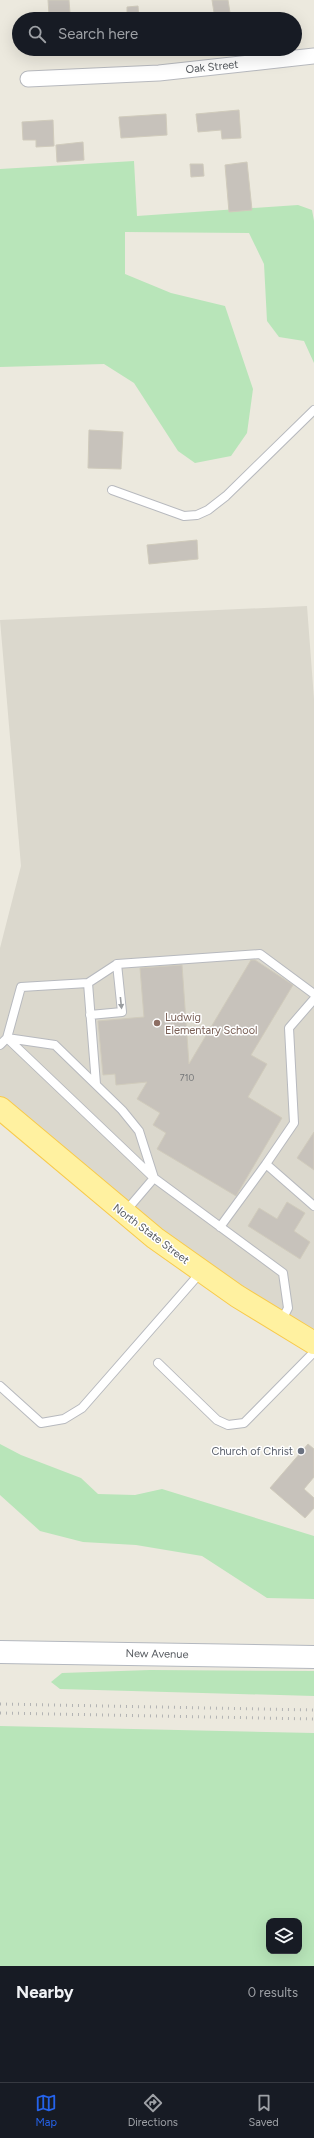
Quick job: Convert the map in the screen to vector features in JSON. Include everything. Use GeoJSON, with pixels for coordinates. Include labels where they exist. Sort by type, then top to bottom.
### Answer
{"type":"FeatureCollection","features":[{"type":"Feature","properties":{"kind":"main road","name":"North State Street"},"geometry":{"type":"LineString","coordinates":[[0,1108],[124,1214],[201,1272],[314,1343]]}},
{"type":"Feature","properties":{"kind":"main road","name":"New Avenue"},"geometry":{"type":"LineString","coordinates":[[0,1652],[314,1657]]}},
{"type":"Feature","properties":{"kind":"street","name":"Oak Street"},"geometry":{"type":"LineString","coordinates":[[28,79],[159,73],[314,56]]}},
{"type":"Feature","properties":{"kind":"lane"},"geometry":{"type":"LineString","coordinates":[[112,490],[184,516],[197,515],[208,510],[226,496],[314,410]]}},
{"type":"Feature","properties":{"kind":"lane"},"geometry":{"type":"LineString","coordinates":[[0,1045],[7,1038],[21,987],[88,983],[117,964],[260,954],[314,994]]}},
{"type":"Feature","properties":{"kind":"lane"},"geometry":{"type":"LineString","coordinates":[[90,1015],[122,1012],[117,964]]}},
{"type":"Feature","properties":{"kind":"lane"},"geometry":{"type":"LineString","coordinates":[[88,983],[96,1084]]}},
{"type":"Feature","properties":{"kind":"lane"},"geometry":{"type":"LineString","coordinates":[[220,1227],[294,1123],[289,1028],[314,998]]}},
{"type":"Feature","properties":{"kind":"lane"},"geometry":{"type":"LineString","coordinates":[[7,1038],[55,1045],[96,1084],[122,1110],[139,1131],[154,1178]]}},
{"type":"Feature","properties":{"kind":"lane"},"geometry":{"type":"LineString","coordinates":[[7,1038],[154,1178],[283,1273],[288,1308],[281,1323]]}},
{"type":"Feature","properties":{"kind":"lane"},"geometry":{"type":"LineString","coordinates":[[266,1164],[314,1206]]}},
{"type":"Feature","properties":{"kind":"lane"},"geometry":{"type":"LineString","coordinates":[[124,1214],[154,1178]]}},
{"type":"Feature","properties":{"kind":"lane"},"geometry":{"type":"LineString","coordinates":[[0,1386],[41,1423],[64,1419],[82,1408],[201,1272]]}},
{"type":"Feature","properties":{"kind":"lane"},"geometry":{"type":"LineString","coordinates":[[158,1363],[217,1420],[228,1425],[244,1423],[314,1352]]}},
{"type":"Feature","properties":{"kind":"shaded area","name":"Ludwig Elementary School"},"geometry":{"type":"Polygon","coordinates":[[[307,606],[314,699],[314,1332],[272,1308],[150,1222],[43,1137],[0,1097],[0,948],[21,866],[0,620],[307,606]]]}},
{"type":"Feature","properties":{"kind":"green space"},"geometry":{"type":"Polygon","coordinates":[[[134,161],[137,216],[298,205],[312,210],[314,221],[314,363],[304,341],[279,337],[267,321],[264,264],[249,233],[125,232],[125,274],[171,293],[225,306],[253,389],[247,433],[231,456],[195,463],[178,451],[134,383],[104,364],[0,367],[0,169],[134,161]]]}},
{"type":"Feature","properties":{"kind":"green space"},"geometry":{"type":"Polygon","coordinates":[[[0,1444],[21,1455],[81,1478],[98,1494],[135,1495],[162,1489],[314,1536],[314,1599],[267,1598],[202,1556],[136,1545],[83,1542],[40,1531],[0,1495],[0,1444]]]}},
{"type":"Feature","properties":{"kind":"green space"},"geometry":{"type":"Polygon","coordinates":[[[150,1670],[314,1671],[314,1696],[60,1689],[51,1682],[62,1673],[150,1670]]]}},
{"type":"Feature","properties":{"kind":"green space"},"geometry":{"type":"Polygon","coordinates":[[[0,1726],[314,1733],[314,1966],[0,1966],[0,1726]]]}},
{"type":"Feature","properties":{"kind":"building"},"geometry":{"type":"Polygon","coordinates":[[[48,0],[69,0],[70,12],[49,12],[48,0]]]}},
{"type":"Feature","properties":{"kind":"building"},"geometry":{"type":"Polygon","coordinates":[[[212,0],[228,0],[230,12],[214,12],[212,0]]]}},
{"type":"Feature","properties":{"kind":"building"},"geometry":{"type":"Polygon","coordinates":[[[138,6],[138,12],[127,12],[127,7],[138,6]]]}},
{"type":"Feature","properties":{"kind":"building"},"geometry":{"type":"Polygon","coordinates":[[[239,110],[241,138],[222,139],[221,130],[198,132],[196,114],[239,110]]]}},
{"type":"Feature","properties":{"kind":"building"},"geometry":{"type":"Polygon","coordinates":[[[166,114],[167,135],[121,138],[119,117],[166,114]]]}},
{"type":"Feature","properties":{"kind":"building"},"geometry":{"type":"Polygon","coordinates":[[[53,120],[54,146],[36,147],[36,140],[23,140],[22,122],[53,120]]]}},
{"type":"Feature","properties":{"kind":"building"},"geometry":{"type":"Polygon","coordinates":[[[83,142],[84,160],[57,162],[56,145],[83,142]]]}},
{"type":"Feature","properties":{"kind":"building"},"geometry":{"type":"Polygon","coordinates":[[[247,162],[252,210],[229,212],[225,165],[247,162]]]}},
{"type":"Feature","properties":{"kind":"building"},"geometry":{"type":"Polygon","coordinates":[[[190,164],[203,164],[204,176],[191,177],[190,164]]]}},
{"type":"Feature","properties":{"kind":"building"},"geometry":{"type":"Polygon","coordinates":[[[89,430],[123,432],[121,469],[88,468],[89,430]]]}},
{"type":"Feature","properties":{"kind":"building"},"geometry":{"type":"Polygon","coordinates":[[[197,540],[198,559],[149,564],[147,545],[197,540]]]}},
{"type":"Feature","properties":{"kind":"building"},"geometry":{"type":"Polygon","coordinates":[[[251,960],[255,960],[293,985],[251,1055],[267,1064],[248,1097],[282,1118],[236,1196],[157,1149],[166,1133],[153,1125],[160,1113],[137,1099],[147,1082],[116,1085],[115,1074],[103,1075],[98,1021],[144,1017],[140,968],[182,965],[189,1064],[251,960]]]}},
{"type":"Feature","properties":{"kind":"building"},"geometry":{"type":"Polygon","coordinates":[[[314,1132],[314,1170],[297,1158],[314,1132]]]}},
{"type":"Feature","properties":{"kind":"building"},"geometry":{"type":"Polygon","coordinates":[[[287,1202],[305,1213],[294,1231],[310,1242],[300,1259],[248,1226],[259,1208],[277,1219],[287,1202]]]}},
{"type":"Feature","properties":{"kind":"building"},"geometry":{"type":"Polygon","coordinates":[[[308,1444],[314,1449],[314,1477],[304,1489],[314,1498],[314,1508],[305,1518],[270,1488],[308,1444]]]}},
{"type":"Feature","properties":{"kind":"railway"},"geometry":{"type":"LineString","coordinates":[[0,1704],[314,1710]]}},
{"type":"Feature","properties":{"kind":"railway"},"geometry":{"type":"LineString","coordinates":[[0,1713],[314,1719]]}},
{"type":"Feature","properties":{"kind":"place","name":"Ludwig Elementary School"},"geometry":{"type":"Point","coordinates":[157,1023]}},
{"type":"Feature","properties":{"kind":"place","name":"Church of Christ"},"geometry":{"type":"Point","coordinates":[301,1451]}}]}
